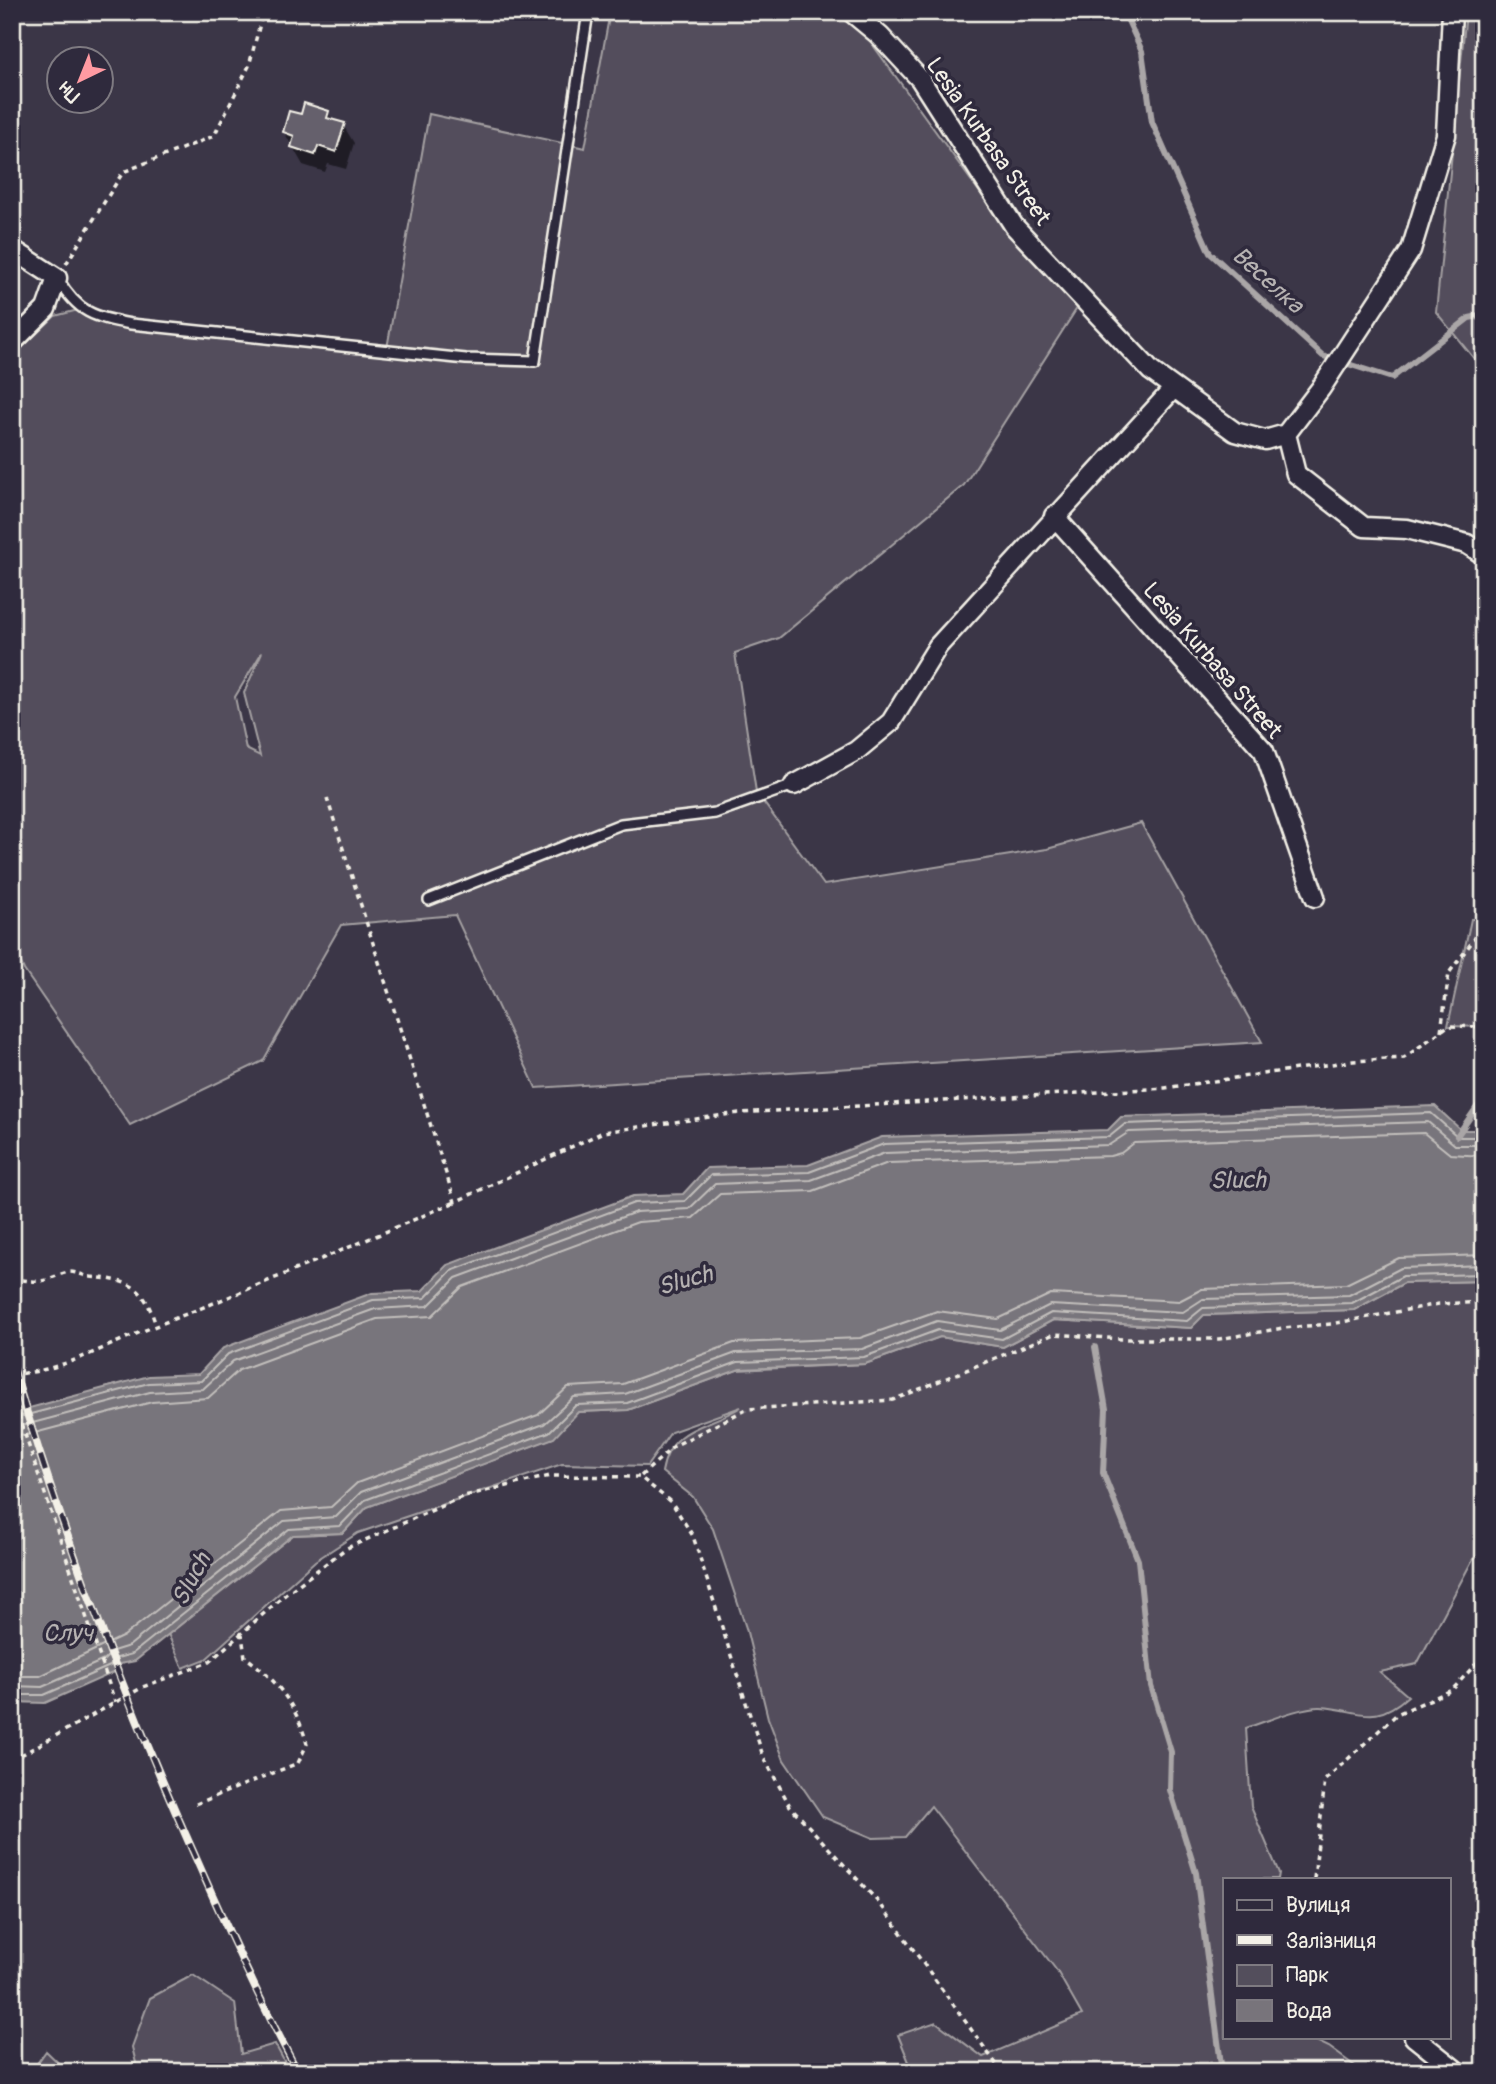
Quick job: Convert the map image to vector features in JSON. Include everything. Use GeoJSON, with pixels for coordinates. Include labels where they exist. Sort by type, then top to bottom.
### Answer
{"type":"FeatureCollection","features":[{"type":"Feature","properties":{"kind":"street","name":"Lesia Kurbasa Street"},"geometry":{"type":"LineString","coordinates":[[851,12],[880,36],[920,79],[1014,226],[1151,371],[1234,432],[1265,440],[1286,435]]}},
{"type":"Feature","properties":{"kind":"street"},"geometry":{"type":"LineString","coordinates":[[1452,12],[1446,135],[1411,250],[1321,388],[1286,435],[1296,474],[1364,527],[1419,532],[1467,544],[1484,555]]}},
{"type":"Feature","properties":{"kind":"street"},"geometry":{"type":"LineString","coordinates":[[12,249],[57,278],[46,309],[12,344]]}},
{"type":"Feature","properties":{"kind":"street"},"geometry":{"type":"LineString","coordinates":[[794,785],[856,751],[891,722],[938,646],[1054,516],[1174,388]]}},
{"type":"Feature","properties":{"kind":"street","name":"Lesia Kurbasa Street"},"geometry":{"type":"LineString","coordinates":[[1054,516],[1264,751],[1315,897]]}},
{"type":"Feature","properties":{"kind":"street"},"geometry":{"type":"LineString","coordinates":[[1414,2038],[1458,2072]]}},
{"type":"Feature","properties":{"kind":"lane"},"geometry":{"type":"LineString","coordinates":[[57,278],[72,303],[105,319],[131,324],[466,359],[535,360],[588,12]]}},
{"type":"Feature","properties":{"kind":"lane"},"geometry":{"type":"LineString","coordinates":[[429,900],[621,824],[715,813],[794,785]]}},
{"type":"Feature","properties":{"kind":"path"},"geometry":{"type":"LineString","coordinates":[[57,278],[123,172],[214,136],[249,66],[263,12]]}},
{"type":"Feature","properties":{"kind":"path"},"geometry":{"type":"LineString","coordinates":[[327,798],[455,1202]]}},
{"type":"Feature","properties":{"kind":"path"},"geometry":{"type":"LineString","coordinates":[[1441,1032],[1449,973],[1484,926]]}},
{"type":"Feature","properties":{"kind":"path"},"geometry":{"type":"LineString","coordinates":[[12,1374],[35,1373],[281,1277],[455,1202],[603,1132],[739,1113],[1165,1088],[1353,1061],[1405,1058],[1448,1026],[1484,1027]]}},
{"type":"Feature","properties":{"kind":"path"},"geometry":{"type":"LineString","coordinates":[[12,1281],[22,1278],[39,1281],[71,1272],[90,1277],[111,1277],[131,1284],[147,1299],[156,1326]]}},
{"type":"Feature","properties":{"kind":"path"},"geometry":{"type":"LineString","coordinates":[[640,1477],[674,1446],[747,1409],[893,1400],[1054,1334],[1122,1339],[1219,1339],[1283,1328],[1331,1324],[1439,1304],[1484,1302]]}},
{"type":"Feature","properties":{"kind":"path"},"geometry":{"type":"LineString","coordinates":[[12,1396],[115,1702]]}},
{"type":"Feature","properties":{"kind":"path"},"geometry":{"type":"LineString","coordinates":[[12,1760],[143,1686],[209,1662],[345,1549],[464,1496],[550,1476],[640,1477],[672,1503],[694,1536],[763,1756],[790,1805],[881,1905],[1002,2072]]}},
{"type":"Feature","properties":{"kind":"path"},"geometry":{"type":"LineString","coordinates":[[196,1804],[298,1763],[307,1744],[299,1715],[266,1671],[245,1657],[242,1633]]}},
{"type":"Feature","properties":{"kind":"path"},"geometry":{"type":"LineString","coordinates":[[1314,1878],[1325,1780],[1397,1714],[1452,1690],[1484,1655]]}},
{"type":"Feature","properties":{"kind":"path"},"geometry":{"type":"LineString","coordinates":[[1372,2072],[1441,2058]]}},
{"type":"Feature","properties":{"kind":"green space"},"geometry":{"type":"Polygon","coordinates":[[[610,12],[833,12],[854,19],[981,194],[1079,305],[964,485],[779,638],[735,653],[756,792],[824,885],[1047,849],[1141,823],[1262,1042],[536,1088],[455,915],[341,925],[263,1061],[130,1125],[24,970],[12,943],[12,357],[55,316],[82,309],[216,337],[386,354],[429,114],[585,148],[610,12]],[[262,652],[235,697],[246,749],[260,756],[244,693],[262,652]]]}},
{"type":"Feature","properties":{"kind":"green space"},"geometry":{"type":"Polygon","coordinates":[[[1466,12],[1484,12],[1484,371],[1436,312],[1466,12]]]}},
{"type":"Feature","properties":{"kind":"green space"},"geometry":{"type":"Polygon","coordinates":[[[1471,919],[1484,919],[1484,1027],[1448,1026],[1471,919]]]}},
{"type":"Feature","properties":{"kind":"green space"},"geometry":{"type":"Polygon","coordinates":[[[1484,1281],[1484,1551],[1473,1559],[1417,1664],[1380,1672],[1408,1696],[1396,1706],[1375,1714],[1313,1707],[1246,1728],[1251,1807],[1279,1873],[1278,1878],[1223,1878],[1223,2038],[1310,2038],[1329,2047],[1363,2072],[913,2072],[898,2035],[936,2022],[983,2057],[1082,2015],[1057,1971],[931,1806],[905,1837],[873,1838],[823,1817],[784,1760],[768,1718],[746,1628],[713,1529],[693,1497],[662,1472],[666,1457],[682,1436],[741,1407],[671,1432],[647,1466],[562,1464],[358,1533],[315,1561],[206,1659],[183,1668],[168,1634],[293,1535],[343,1533],[367,1507],[553,1438],[578,1412],[628,1410],[737,1370],[865,1364],[940,1337],[1003,1347],[1053,1320],[1191,1328],[1203,1315],[1354,1310],[1404,1283],[1484,1281]]]}},
{"type":"Feature","properties":{"kind":"green space"},"geometry":{"type":"Polygon","coordinates":[[[193,1975],[235,2003],[241,2054],[275,2044],[290,2072],[120,2072],[136,2063],[132,2047],[150,1998],[193,1975]]]}},
{"type":"Feature","properties":{"kind":"green space"},"geometry":{"type":"Polygon","coordinates":[[[46,2051],[68,2072],[31,2072],[46,2051]]]}},
{"type":"Feature","properties":{"kind":"water"},"geometry":{"type":"Polygon","coordinates":[[[1435,1106],[1461,1130],[1484,1130],[1484,1281],[1404,1283],[1354,1310],[1204,1315],[1191,1328],[1053,1320],[1003,1347],[940,1337],[865,1364],[740,1369],[628,1410],[578,1412],[554,1438],[367,1507],[343,1533],[293,1535],[135,1661],[120,1664],[117,1671],[45,1703],[12,1702],[12,1404],[22,1410],[149,1376],[199,1374],[223,1348],[372,1293],[422,1291],[447,1265],[633,1196],[683,1194],[707,1168],[808,1165],[882,1137],[1108,1130],[1121,1117],[1435,1106]]]}},
{"type":"Feature","properties":{"kind":"building"},"geometry":{"type":"Polygon","coordinates":[[[304,103],[329,111],[327,118],[345,123],[336,152],[318,146],[315,155],[291,147],[294,136],[283,132],[289,111],[301,114],[304,103]]]}},
{"type":"Feature","properties":{"kind":"waterway","name":"Веселка"},"geometry":{"type":"LineString","coordinates":[[1124,12],[1142,51],[1152,122],[1210,253],[1323,356],[1392,378],[1469,318],[1484,315]]}},
{"type":"Feature","properties":{"kind":"waterway","name":"Веселка"},"geometry":{"type":"LineString","coordinates":[[1457,1136],[1484,1097]]}},
{"type":"Feature","properties":{"kind":"waterway"},"geometry":{"type":"LineString","coordinates":[[1095,1347],[1106,1409],[1103,1473],[1138,1560],[1151,1686],[1171,1752],[1170,1790],[1196,1873],[1222,2072]]}},
{"type":"Feature","properties":{"kind":"railway"},"geometry":{"type":"LineString","coordinates":[[12,1364],[73,1551],[143,1735],[232,1938],[298,2072]]}},
{"type":"Feature","properties":{"kind":"water label","name":"Sluch"},"geometry":{"type":"Point","coordinates":[1238,1180]}},
{"type":"Feature","properties":{"kind":"water label","name":"Sluch"},"geometry":{"type":"Point","coordinates":[685,1280]}},
{"type":"Feature","properties":{"kind":"water label","name":"Sluch"},"geometry":{"type":"Point","coordinates":[191,1579]}},
{"type":"Feature","properties":{"kind":"water label","name":"Случ"},"geometry":{"type":"Point","coordinates":[68,1633]}}]}
